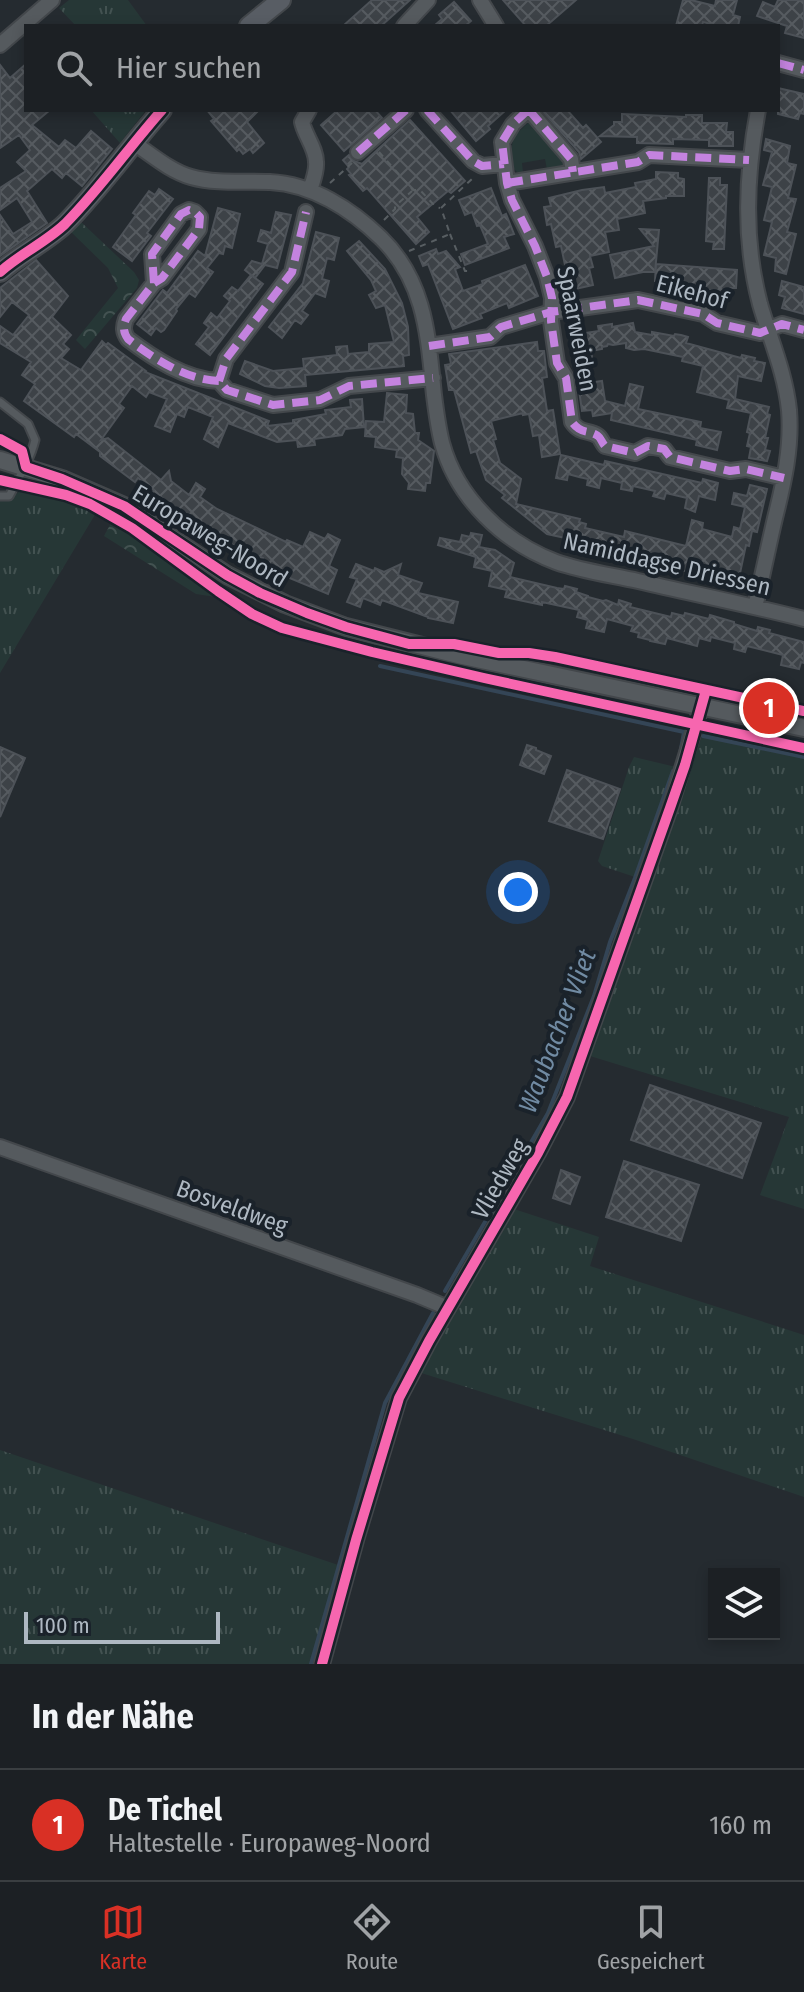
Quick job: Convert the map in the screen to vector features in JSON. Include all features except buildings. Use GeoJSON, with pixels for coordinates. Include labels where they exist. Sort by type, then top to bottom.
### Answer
{"type":"FeatureCollection","features":[{"type":"Feature","properties":{"kind":"main road"},"geometry":{"type":"LineString","coordinates":[[251,24],[281,0]]}},
{"type":"Feature","properties":{"kind":"main road"},"geometry":{"type":"LineString","coordinates":[[0,272],[61,227],[160,112]]}},
{"type":"Feature","properties":{"kind":"street"},"geometry":{"type":"LineString","coordinates":[[406,24],[428,0]]}},
{"type":"Feature","properties":{"kind":"street"},"geometry":{"type":"LineString","coordinates":[[480,0],[495,24]]}},
{"type":"Feature","properties":{"kind":"street"},"geometry":{"type":"LineString","coordinates":[[0,45],[41,3]]}},
{"type":"Feature","properties":{"kind":"street"},"geometry":{"type":"LineString","coordinates":[[780,64],[804,70]]}},
{"type":"Feature","properties":{"kind":"street"},"geometry":{"type":"LineString","coordinates":[[308,112],[302,122],[316,163],[314,191]]}},
{"type":"Feature","properties":{"kind":"street"},"geometry":{"type":"LineString","coordinates":[[364,147],[404,112]]}},
{"type":"Feature","properties":{"kind":"street"},"geometry":{"type":"LineString","coordinates":[[429,112],[473,161],[482,166],[504,164]]}},
{"type":"Feature","properties":{"kind":"street","name":"Spaarweiden"},"geometry":{"type":"LineString","coordinates":[[527,112],[504,137],[504,164],[512,200],[547,277],[552,298],[557,363],[566,378],[572,422],[578,429],[598,436],[605,446],[635,453],[648,446],[664,449],[670,457],[730,471],[746,469],[784,478]]}},
{"type":"Feature","properties":{"kind":"street"},"geometry":{"type":"LineString","coordinates":[[531,112],[571,159],[573,172]]}},
{"type":"Feature","properties":{"kind":"street"},"geometry":{"type":"LineString","coordinates":[[755,607],[788,457],[789,411],[781,365],[757,290],[748,233],[749,160],[758,112]]}},
{"type":"Feature","properties":{"kind":"street","name":"Namiddagse Driessen"},"geometry":{"type":"LineString","coordinates":[[134,143],[172,169],[189,176],[219,182],[274,182],[314,191],[385,241],[413,284],[425,315],[442,444],[453,471],[482,512],[518,543],[558,563],[804,619]]}},
{"type":"Feature","properties":{"kind":"street"},"geometry":{"type":"LineString","coordinates":[[507,183],[638,162],[649,155],[749,160]]}},
{"type":"Feature","properties":{"kind":"street"},"geometry":{"type":"LineString","coordinates":[[154,283],[152,254],[181,214],[189,210],[195,212],[200,217],[199,229],[126,319],[124,330],[128,339],[157,361],[206,380],[219,381],[227,390],[273,405],[320,400],[349,386],[433,378]]}},
{"type":"Feature","properties":{"kind":"street"},"geometry":{"type":"LineString","coordinates":[[219,381],[226,359],[292,272],[306,212]]}},
{"type":"Feature","properties":{"kind":"street","name":"Eikehof"},"geometry":{"type":"LineString","coordinates":[[429,346],[490,337],[501,327],[551,312],[638,300],[703,314],[717,323],[760,333],[782,324],[804,330]]}},
{"type":"Feature","properties":{"kind":"street","name":"Europaweg-Noord"},"geometry":{"type":"LineString","coordinates":[[0,460],[75,484],[124,506],[227,575],[260,593],[346,627],[409,644],[804,728]]}},
{"type":"Feature","properties":{"kind":"street","name":"Vliedweg"},"geometry":{"type":"LineString","coordinates":[[322,1664],[399,1398],[567,1097],[670,808],[701,707]]}},
{"type":"Feature","properties":{"kind":"street","name":"Bosveldweg"},"geometry":{"type":"LineString","coordinates":[[0,1147],[448,1308]]}},
{"type":"Feature","properties":{"kind":"lane"},"geometry":{"type":"LineString","coordinates":[[0,402],[28,424],[35,440],[26,467],[9,496],[0,496]]}},
{"type":"Feature","properties":{"kind":"path"},"geometry":{"type":"LineString","coordinates":[[314,191],[356,160],[364,147],[413,190],[420,190],[436,207],[441,208]]}},
{"type":"Feature","properties":{"kind":"path"},"geometry":{"type":"LineString","coordinates":[[441,208],[474,178],[482,166]]}},
{"type":"Feature","properties":{"kind":"path"},"geometry":{"type":"LineString","coordinates":[[373,231],[413,190]]}},
{"type":"Feature","properties":{"kind":"path"},"geometry":{"type":"LineString","coordinates":[[441,208],[465,271],[468,271]]}},
{"type":"Feature","properties":{"kind":"path"},"geometry":{"type":"LineString","coordinates":[[399,260],[413,249],[450,234]]}},
{"type":"Feature","properties":{"kind":"green space"},"geometry":{"type":"Polygon","coordinates":[[[69,0],[128,0],[146,24],[74,24],[59,8],[69,0]]]}},
{"type":"Feature","properties":{"kind":"green space"},"geometry":{"type":"Polygon","coordinates":[[[93,112],[144,112],[120,143],[93,112]]]}},
{"type":"Feature","properties":{"kind":"green space"},"geometry":{"type":"Polygon","coordinates":[[[532,119],[569,167],[547,170],[545,159],[522,163],[523,172],[514,169],[513,140],[532,119]]]}},
{"type":"Feature","properties":{"kind":"green space"},"geometry":{"type":"Polygon","coordinates":[[[80,221],[139,280],[137,288],[85,349],[76,340],[118,288],[108,268],[69,230],[80,221]]]}},
{"type":"Feature","properties":{"kind":"green space"},"geometry":{"type":"Polygon","coordinates":[[[19,492],[51,496],[96,513],[0,673],[0,501],[7,501],[19,492]]]}},
{"type":"Feature","properties":{"kind":"green space"},"geometry":{"type":"Polygon","coordinates":[[[111,523],[223,598],[196,594],[104,536],[111,523]]]}},
{"type":"Feature","properties":{"kind":"green space"},"geometry":{"type":"Polygon","coordinates":[[[703,733],[804,752],[804,1209],[760,1195],[789,1117],[590,1056],[703,733]]]}},
{"type":"Feature","properties":{"kind":"green space"},"geometry":{"type":"Polygon","coordinates":[[[634,757],[680,768],[638,878],[602,866],[598,861],[634,757]]]}},
{"type":"Feature","properties":{"kind":"green space"},"geometry":{"type":"Polygon","coordinates":[[[514,1209],[599,1237],[590,1266],[804,1335],[804,1497],[633,1439],[415,1371],[508,1212],[514,1209]]]}},
{"type":"Feature","properties":{"kind":"green space"},"geometry":{"type":"Polygon","coordinates":[[[0,1450],[344,1567],[317,1664],[0,1664],[0,1450]]]}},
{"type":"Feature","properties":{"kind":"waterway"},"geometry":{"type":"LineString","coordinates":[[380,666],[684,732],[680,754]]}},
{"type":"Feature","properties":{"kind":"waterway","name":"Waubacher Vliet"},"geometry":{"type":"LineString","coordinates":[[703,736],[804,757]]}},
{"type":"Feature","properties":{"kind":"waterway","name":"Waubacher Vliet"},"geometry":{"type":"LineString","coordinates":[[445,1291],[548,1113],[594,996],[610,942],[673,771]]}},
{"type":"Feature","properties":{"kind":"waterway","name":"Waubacher Vliet"},"geometry":{"type":"LineString","coordinates":[[311,1664],[385,1403],[433,1313]]}},
{"type":"Feature","properties":{"kind":"marked path"},"geometry":{"type":"LineString","coordinates":[[780,64],[804,70]]}},
{"type":"Feature","properties":{"kind":"marked path"},"geometry":{"type":"LineString","coordinates":[[358,152],[404,112]]}},
{"type":"Feature","properties":{"kind":"marked path"},"geometry":{"type":"LineString","coordinates":[[429,112],[473,161],[482,166],[504,164]]}},
{"type":"Feature","properties":{"kind":"marked path"},"geometry":{"type":"LineString","coordinates":[[526,112],[513,124],[502,142],[507,183],[547,277],[552,298],[551,321],[557,363],[566,378],[572,422],[578,429],[598,436],[605,446],[635,453],[648,446],[664,449],[670,457],[730,471],[746,469],[784,478]]}},
{"type":"Feature","properties":{"kind":"marked path"},"geometry":{"type":"LineString","coordinates":[[531,112],[571,159],[573,172]]}},
{"type":"Feature","properties":{"kind":"marked path"},"geometry":{"type":"LineString","coordinates":[[507,183],[638,162],[649,155],[749,160]]}},
{"type":"Feature","properties":{"kind":"marked path"},"geometry":{"type":"LineString","coordinates":[[154,283],[152,254],[181,214],[189,210],[195,212],[200,217],[199,229],[126,319],[125,334],[138,346],[182,372],[219,381],[227,390],[273,405],[320,400],[349,386],[433,378]]}},
{"type":"Feature","properties":{"kind":"marked path"},"geometry":{"type":"LineString","coordinates":[[219,381],[226,359],[292,272],[306,212]]}},
{"type":"Feature","properties":{"kind":"marked path"},"geometry":{"type":"LineString","coordinates":[[429,346],[490,337],[501,327],[551,312],[638,300],[703,314],[717,323],[760,333],[782,324],[804,330]]}},
{"type":"Feature","properties":{"kind":"cycle path"},"geometry":{"type":"LineString","coordinates":[[0,272],[65,224],[160,112]]}},
{"type":"Feature","properties":{"kind":"cycle path"},"geometry":{"type":"LineString","coordinates":[[0,439],[22,451],[26,467],[124,506],[227,575],[260,593],[346,627],[409,644],[454,644],[499,653],[555,657],[804,711]]}},
{"type":"Feature","properties":{"kind":"cycle path"},"geometry":{"type":"LineString","coordinates":[[0,480],[66,495],[90,504],[132,528],[252,614],[282,628],[484,678],[804,748]]}},
{"type":"Feature","properties":{"kind":"cycle path"},"geometry":{"type":"LineString","coordinates":[[322,1664],[399,1398],[567,1097],[685,765],[706,690]]}},
{"type":"Feature","properties":{"kind":"place","name":"De Tichel"},"geometry":{"type":"Point","coordinates":[769,708]}}]}
